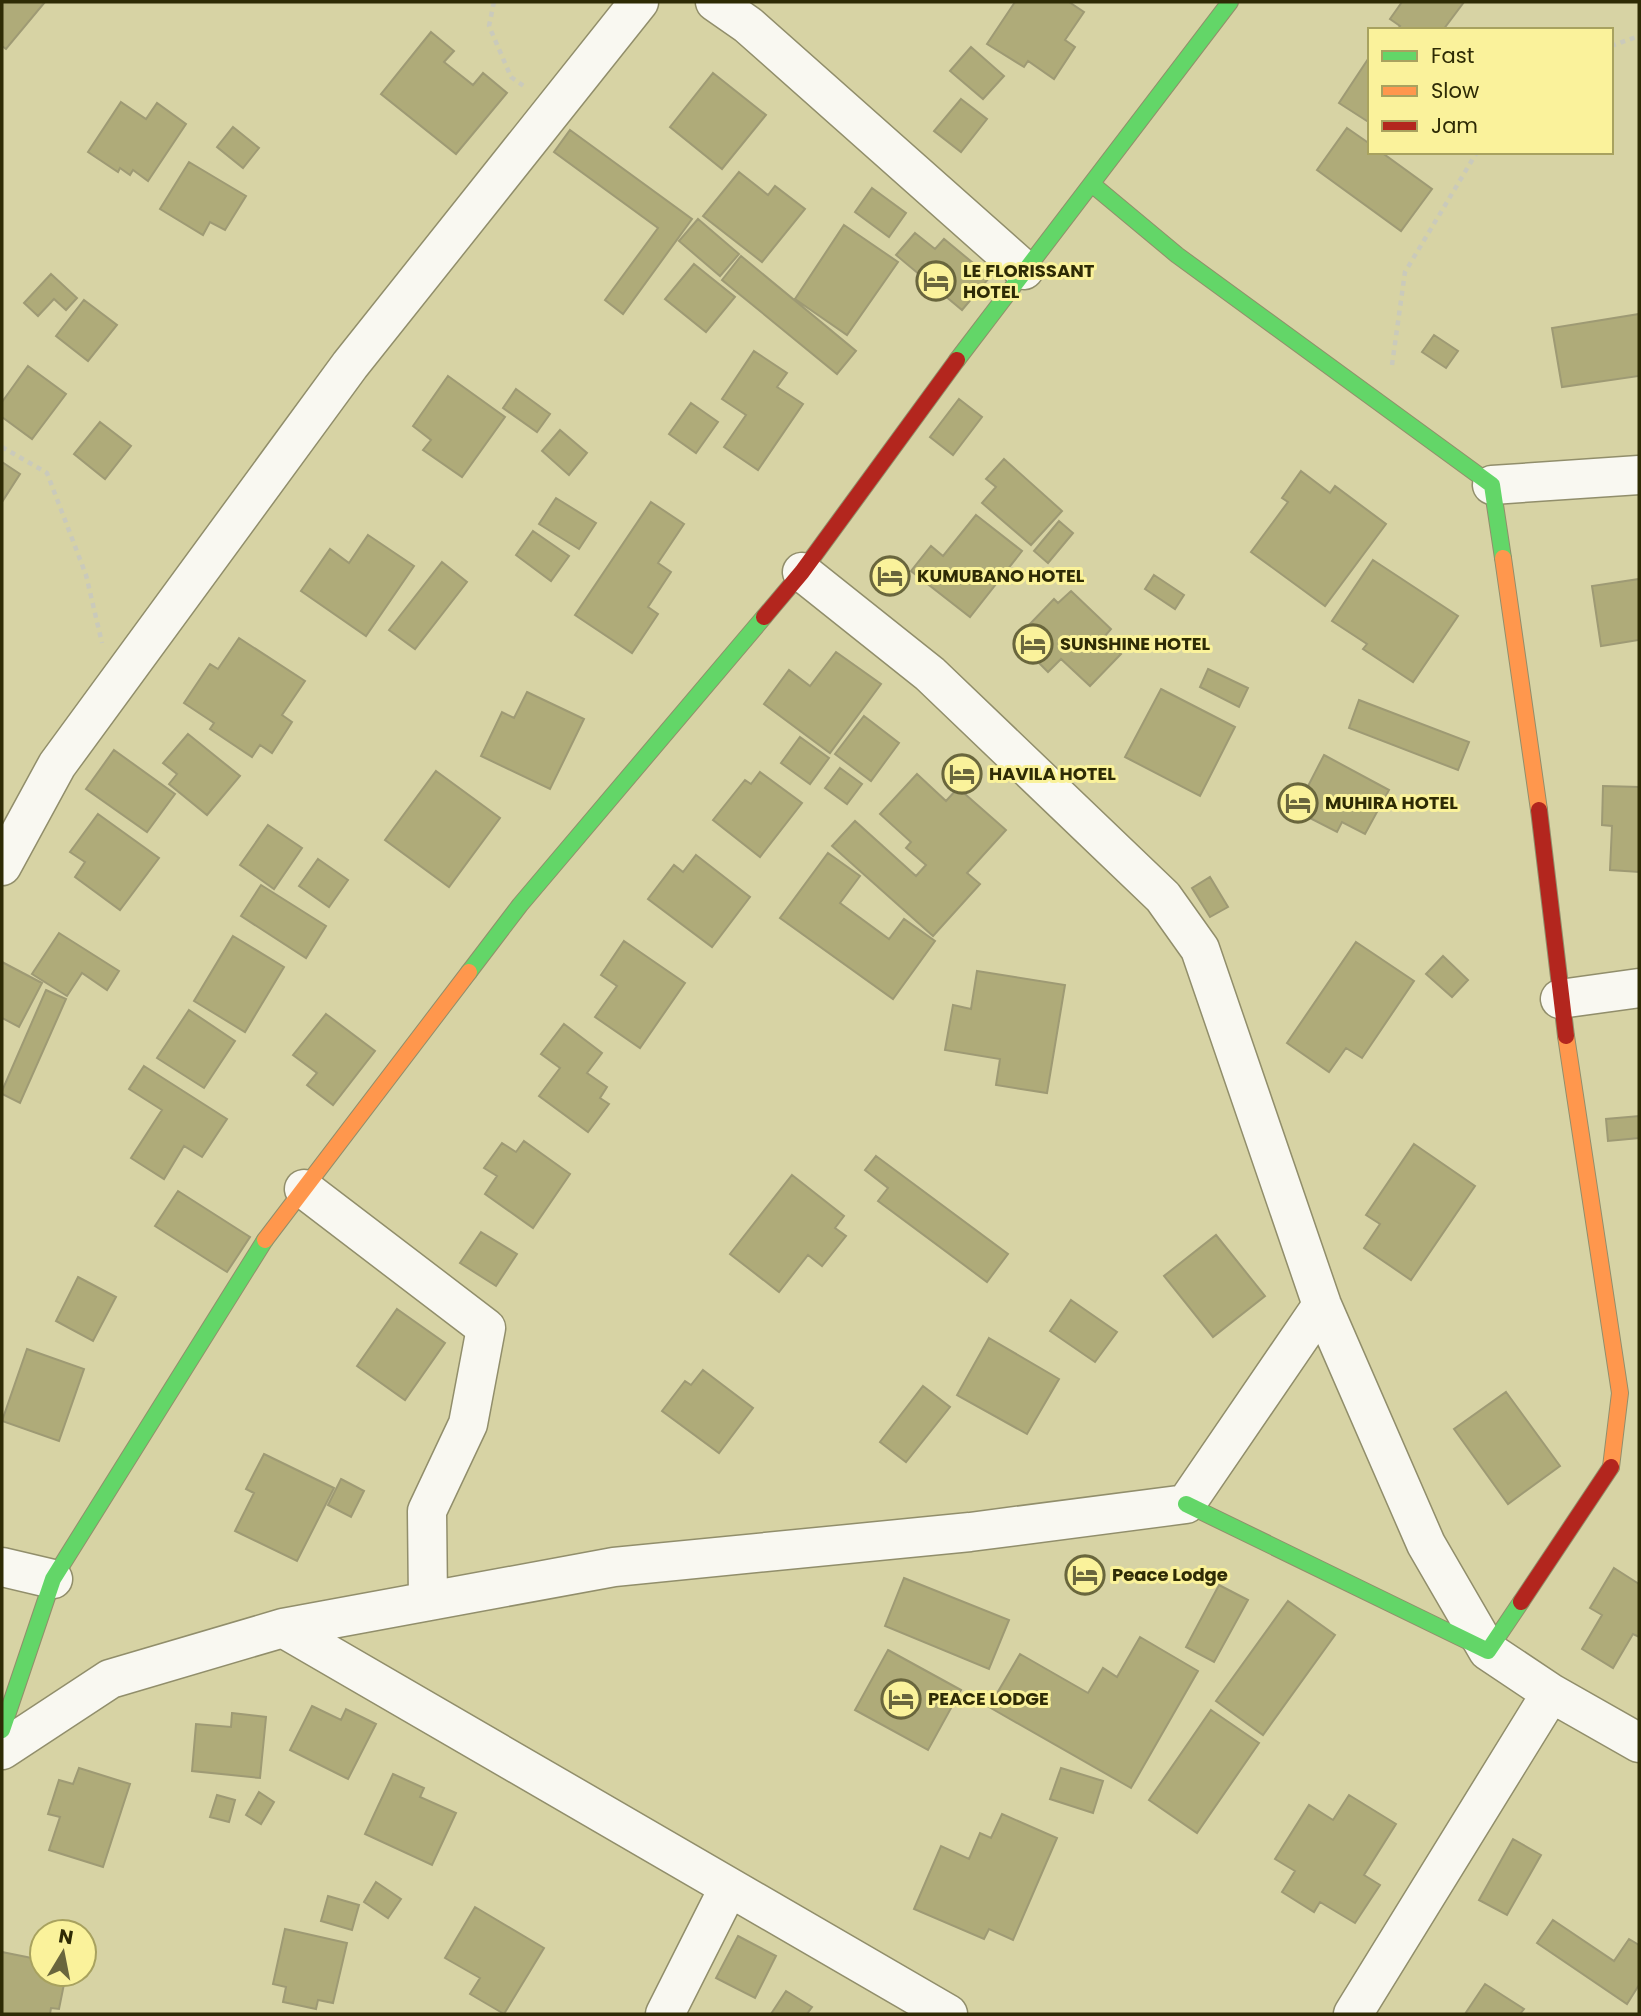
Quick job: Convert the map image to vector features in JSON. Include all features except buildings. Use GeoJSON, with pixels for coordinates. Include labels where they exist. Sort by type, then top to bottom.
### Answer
{"type":"FeatureCollection","features":[{"type":"Feature","properties":{"kind":"street"},"geometry":{"type":"LineString","coordinates":[[2,866],[57,765],[350,365],[639,2]]}},
{"type":"Feature","properties":{"kind":"street"},"geometry":{"type":"LineString","coordinates":[[715,2],[748,25],[1024,270]]}},
{"type":"Feature","properties":{"kind":"street"},"geometry":{"type":"LineString","coordinates":[[2,1730],[53,1579],[257,1251],[520,905],[802,572],[911,420],[1024,270],[1093,185],[1230,2]]}},
{"type":"Feature","properties":{"kind":"street"},"geometry":{"type":"LineString","coordinates":[[1093,185],[1177,255],[1492,485],[1639,475]]}},
{"type":"Feature","properties":{"kind":"street"},"geometry":{"type":"LineString","coordinates":[[1488,1651],[1610,1472],[1620,1393],[1560,999],[1530,735],[1492,485]]}},
{"type":"Feature","properties":{"kind":"street"},"geometry":{"type":"LineString","coordinates":[[802,572],[930,674],[1163,897],[1200,949],[1322,1305],[1426,1544],[1488,1651]]}},
{"type":"Feature","properties":{"kind":"street"},"geometry":{"type":"LineString","coordinates":[[1560,999],[1639,988]]}},
{"type":"Feature","properties":{"kind":"street"},"geometry":{"type":"LineString","coordinates":[[304,1189],[486,1328],[468,1424],[427,1511],[428,1601]]}},
{"type":"Feature","properties":{"kind":"street"},"geometry":{"type":"LineString","coordinates":[[1186,1504],[1322,1305]]}},
{"type":"Feature","properties":{"kind":"street"},"geometry":{"type":"LineString","coordinates":[[2,1750],[110,1679],[283,1628],[614,1567],[970,1532],[1186,1504],[1488,1651],[1551,1693],[1639,1743]]}},
{"type":"Feature","properties":{"kind":"street"},"geometry":{"type":"LineString","coordinates":[[2,1567],[53,1579]]}},
{"type":"Feature","properties":{"kind":"street"},"geometry":{"type":"LineString","coordinates":[[283,1628],[948,2014]]}},
{"type":"Feature","properties":{"kind":"street"},"geometry":{"type":"LineString","coordinates":[[1353,2014],[1551,1693]]}},
{"type":"Feature","properties":{"kind":"street"},"geometry":{"type":"LineString","coordinates":[[665,2014],[729,1887]]}},
{"type":"Feature","properties":{"kind":"path"},"geometry":{"type":"LineString","coordinates":[[494,2],[489,26],[511,76],[553,109]]}},
{"type":"Feature","properties":{"kind":"path"},"geometry":{"type":"LineString","coordinates":[[1613,45],[1639,37]]}},
{"type":"Feature","properties":{"kind":"path"},"geometry":{"type":"LineString","coordinates":[[1380,403],[1391,374],[1405,272],[1476,154]]}},
{"type":"Feature","properties":{"kind":"path"},"geometry":{"type":"LineString","coordinates":[[2,447],[47,473],[86,575],[112,688]]}},
{"type":"Feature","properties":{"kind":"traffic: fast"},"geometry":{"type":"LineString","coordinates":[[957,360],[1230,2]]}},
{"type":"Feature","properties":{"kind":"traffic: fast"},"geometry":{"type":"LineString","coordinates":[[1093,185],[1177,255],[1492,485],[1503,558]]}},
{"type":"Feature","properties":{"kind":"traffic: fast"},"geometry":{"type":"LineString","coordinates":[[469,972],[520,905],[764,617]]}},
{"type":"Feature","properties":{"kind":"traffic: fast"},"geometry":{"type":"LineString","coordinates":[[2,1730],[53,1579],[265,1240]]}},
{"type":"Feature","properties":{"kind":"traffic: fast"},"geometry":{"type":"LineString","coordinates":[[1186,1504],[1488,1651],[1521,1602]]}},
{"type":"Feature","properties":{"kind":"traffic: slow"},"geometry":{"type":"LineString","coordinates":[[1503,558],[1539,810]]}},
{"type":"Feature","properties":{"kind":"traffic: slow"},"geometry":{"type":"LineString","coordinates":[[265,1240],[469,972]]}},
{"type":"Feature","properties":{"kind":"traffic: slow"},"geometry":{"type":"LineString","coordinates":[[1566,1036],[1620,1393],[1611,1467]]}},
{"type":"Feature","properties":{"kind":"traffic: jam"},"geometry":{"type":"LineString","coordinates":[[764,617],[802,572],[957,360]]}},
{"type":"Feature","properties":{"kind":"traffic: jam"},"geometry":{"type":"LineString","coordinates":[[1539,810],[1566,1036]]}},
{"type":"Feature","properties":{"kind":"traffic: jam"},"geometry":{"type":"LineString","coordinates":[[1521,1602],[1611,1467]]}},
{"type":"Feature","properties":{"kind":"place","name":"LE FLORISSANT HOTEL"},"geometry":{"type":"Point","coordinates":[936,281]}},
{"type":"Feature","properties":{"kind":"place","name":"KUMUBANO HOTEL"},"geometry":{"type":"Point","coordinates":[890,576]}},
{"type":"Feature","properties":{"kind":"place","name":"SUNSHINE HOTEL"},"geometry":{"type":"Point","coordinates":[1033,644]}},
{"type":"Feature","properties":{"kind":"place","name":"HAVILA HOTEL"},"geometry":{"type":"Point","coordinates":[962,774]}},
{"type":"Feature","properties":{"kind":"place","name":"MUHIRA HOTEL"},"geometry":{"type":"Point","coordinates":[1298,803]}},
{"type":"Feature","properties":{"kind":"place","name":"Peace Lodge"},"geometry":{"type":"Point","coordinates":[1085,1575]}},
{"type":"Feature","properties":{"kind":"place","name":"PEACE LODGE"},"geometry":{"type":"Point","coordinates":[901,1699]}}]}
